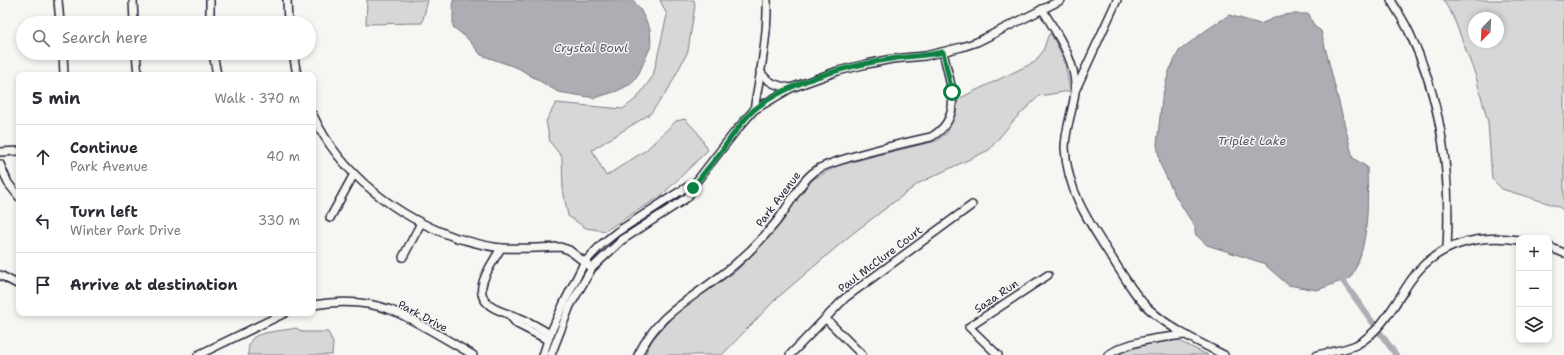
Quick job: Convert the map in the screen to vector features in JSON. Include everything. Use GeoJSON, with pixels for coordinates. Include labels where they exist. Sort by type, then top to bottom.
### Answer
{"type":"FeatureCollection","features":[{"type":"Feature","properties":{"kind":"street"},"geometry":{"type":"LineString","coordinates":[[58,0],[59,16]]}},
{"type":"Feature","properties":{"kind":"street"},"geometry":{"type":"LineString","coordinates":[[133,0],[134,16]]}},
{"type":"Feature","properties":{"kind":"street"},"geometry":{"type":"LineString","coordinates":[[210,0],[210,16]]}},
{"type":"Feature","properties":{"kind":"street"},"geometry":{"type":"LineString","coordinates":[[287,0],[288,16]]}},
{"type":"Feature","properties":{"kind":"street"},"geometry":{"type":"LineString","coordinates":[[754,110],[766,40],[768,16],[767,0]]}},
{"type":"Feature","properties":{"kind":"street"},"geometry":{"type":"LineString","coordinates":[[551,355],[570,306],[592,268],[622,240],[688,197],[696,182],[754,110],[791,88],[838,71],[892,59],[925,56],[977,42],[1062,0]]}},
{"type":"Feature","properties":{"kind":"street"},"geometry":{"type":"LineString","coordinates":[[1117,0],[1075,91],[1065,147],[1068,169],[1080,207],[1121,272],[1149,309],[1166,323],[1185,335],[1224,355]]}},
{"type":"Feature","properties":{"kind":"street"},"geometry":{"type":"LineString","coordinates":[[1391,0],[1410,33],[1420,55],[1432,90],[1440,123],[1448,182],[1449,207],[1447,248]]}},
{"type":"Feature","properties":{"kind":"street"},"geometry":{"type":"LineString","coordinates":[[1042,9],[1070,60],[1074,76],[1075,91]]}},
{"type":"Feature","properties":{"kind":"street","name":"Park Avenue"},"geometry":{"type":"LineString","coordinates":[[638,355],[653,331],[667,314],[716,280],[764,237],[781,216],[805,180],[819,168],[871,151],[931,137],[940,132],[952,114],[953,103],[943,52]]}},
{"type":"Feature","properties":{"kind":"street"},"geometry":{"type":"LineString","coordinates":[[63,60],[64,72]]}},
{"type":"Feature","properties":{"kind":"street"},"geometry":{"type":"LineString","coordinates":[[137,60],[138,72]]}},
{"type":"Feature","properties":{"kind":"street"},"geometry":{"type":"LineString","coordinates":[[214,60],[216,72]]}},
{"type":"Feature","properties":{"kind":"street"},"geometry":{"type":"LineString","coordinates":[[294,60],[296,72]]}},
{"type":"Feature","properties":{"kind":"street"},"geometry":{"type":"LineString","coordinates":[[760,71],[770,82],[778,86],[791,88]]}},
{"type":"Feature","properties":{"kind":"street"},"geometry":{"type":"LineString","coordinates":[[316,121],[333,149],[354,174],[393,207],[421,223],[472,242],[501,248],[560,247],[569,250],[592,268]]}},
{"type":"Feature","properties":{"kind":"street"},"geometry":{"type":"LineString","coordinates":[[0,152],[16,151]]}},
{"type":"Feature","properties":{"kind":"street"},"geometry":{"type":"LineString","coordinates":[[0,164],[8,183],[16,193]]}},
{"type":"Feature","properties":{"kind":"street"},"geometry":{"type":"LineString","coordinates":[[330,218],[354,174]]}},
{"type":"Feature","properties":{"kind":"street"},"geometry":{"type":"LineString","coordinates":[[543,355],[564,303],[584,263],[602,244],[617,232],[696,182]]}},
{"type":"Feature","properties":{"kind":"street","name":"Paul McClure Court"},"geometry":{"type":"LineString","coordinates":[[790,355],[845,298],[972,205]]}},
{"type":"Feature","properties":{"kind":"street"},"geometry":{"type":"LineString","coordinates":[[403,257],[421,223]]}},
{"type":"Feature","properties":{"kind":"street"},"geometry":{"type":"LineString","coordinates":[[1317,355],[1356,345],[1374,330],[1393,309],[1411,280],[1422,266],[1447,248],[1485,239],[1504,238],[1516,240]]}},
{"type":"Feature","properties":{"kind":"street"},"geometry":{"type":"LineString","coordinates":[[501,248],[483,281],[481,288],[483,298],[495,309],[509,315],[517,324],[549,337]]}},
{"type":"Feature","properties":{"kind":"street"},"geometry":{"type":"LineString","coordinates":[[1552,248],[1564,253]]}},
{"type":"Feature","properties":{"kind":"street"},"geometry":{"type":"LineString","coordinates":[[0,275],[16,284]]}},
{"type":"Feature","properties":{"kind":"street","name":"Saza Run"},"geometry":{"type":"LineString","coordinates":[[998,355],[969,327],[1048,275]]}},
{"type":"Feature","properties":{"kind":"street","name":"Park Drive"},"geometry":{"type":"LineString","coordinates":[[316,305],[356,303],[378,306],[400,313],[473,355]]}},
{"type":"Feature","properties":{"kind":"street"},"geometry":{"type":"LineString","coordinates":[[198,355],[279,316]]}},
{"type":"Feature","properties":{"kind":"street"},"geometry":{"type":"LineString","coordinates":[[826,318],[862,355]]}},
{"type":"Feature","properties":{"kind":"street"},"geometry":{"type":"LineString","coordinates":[[1108,355],[1123,346],[1185,335]]}},
{"type":"Feature","properties":{"kind":"shaded area"},"geometry":{"type":"Polygon","coordinates":[[[367,0],[428,0],[422,23],[366,24],[367,0]]]}},
{"type":"Feature","properties":{"kind":"shaded area"},"geometry":{"type":"Polygon","coordinates":[[[660,0],[694,0],[695,5],[688,51],[668,90],[650,114],[592,150],[606,176],[646,150],[676,121],[685,119],[698,133],[708,150],[661,196],[605,231],[586,228],[568,216],[563,190],[562,157],[550,142],[546,121],[556,103],[623,109],[637,98],[653,76],[667,15],[660,0]]]}},
{"type":"Feature","properties":{"kind":"shaded area"},"geometry":{"type":"Polygon","coordinates":[[[1443,0],[1564,0],[1564,210],[1557,206],[1502,189],[1492,179],[1488,122],[1476,77],[1453,16],[1443,0]]]}},
{"type":"Feature","properties":{"kind":"shaded area"},"geometry":{"type":"Polygon","coordinates":[[[1050,33],[1064,61],[1070,91],[1039,96],[1015,119],[989,150],[919,183],[852,234],[776,299],[722,355],[645,355],[652,340],[678,311],[736,271],[757,249],[812,180],[837,166],[936,141],[947,133],[956,113],[958,99],[1035,62],[1043,51],[1050,33]]]}},
{"type":"Feature","properties":{"kind":"shaded area"},"geometry":{"type":"Polygon","coordinates":[[[296,328],[303,332],[328,332],[333,343],[332,355],[248,355],[250,343],[254,337],[269,332],[296,328]]]}},
{"type":"Feature","properties":{"kind":"shaded area"},"geometry":{"type":"Polygon","coordinates":[[[1178,339],[1208,355],[1114,355],[1129,348],[1154,342],[1178,339]]]}},
{"type":"Feature","properties":{"kind":"water","name":"Crystal Bowl"},"geometry":{"type":"Polygon","coordinates":[[[453,0],[633,0],[640,9],[650,29],[651,46],[639,73],[631,84],[617,91],[595,98],[558,92],[518,68],[481,55],[467,38],[453,27],[453,0]]]}},
{"type":"Feature","properties":{"kind":"water","name":"Triplet Lake"},"geometry":{"type":"Polygon","coordinates":[[[1309,14],[1314,26],[1321,31],[1353,158],[1367,167],[1366,228],[1362,251],[1357,264],[1350,278],[1317,290],[1288,285],[1263,263],[1207,245],[1195,234],[1195,227],[1176,197],[1160,164],[1157,144],[1162,98],[1169,71],[1179,51],[1229,15],[1260,24],[1279,16],[1309,14]]]}},
{"type":"Feature","properties":{"kind":"waterway"},"geometry":{"type":"LineString","coordinates":[[1343,281],[1396,355]]}},
{"type":"Feature","properties":{"kind":"route"},"geometry":{"type":"LineString","coordinates":[[693,188],[734,133],[754,110],[791,88],[810,80],[867,64],[943,52],[952,92]]}}]}
